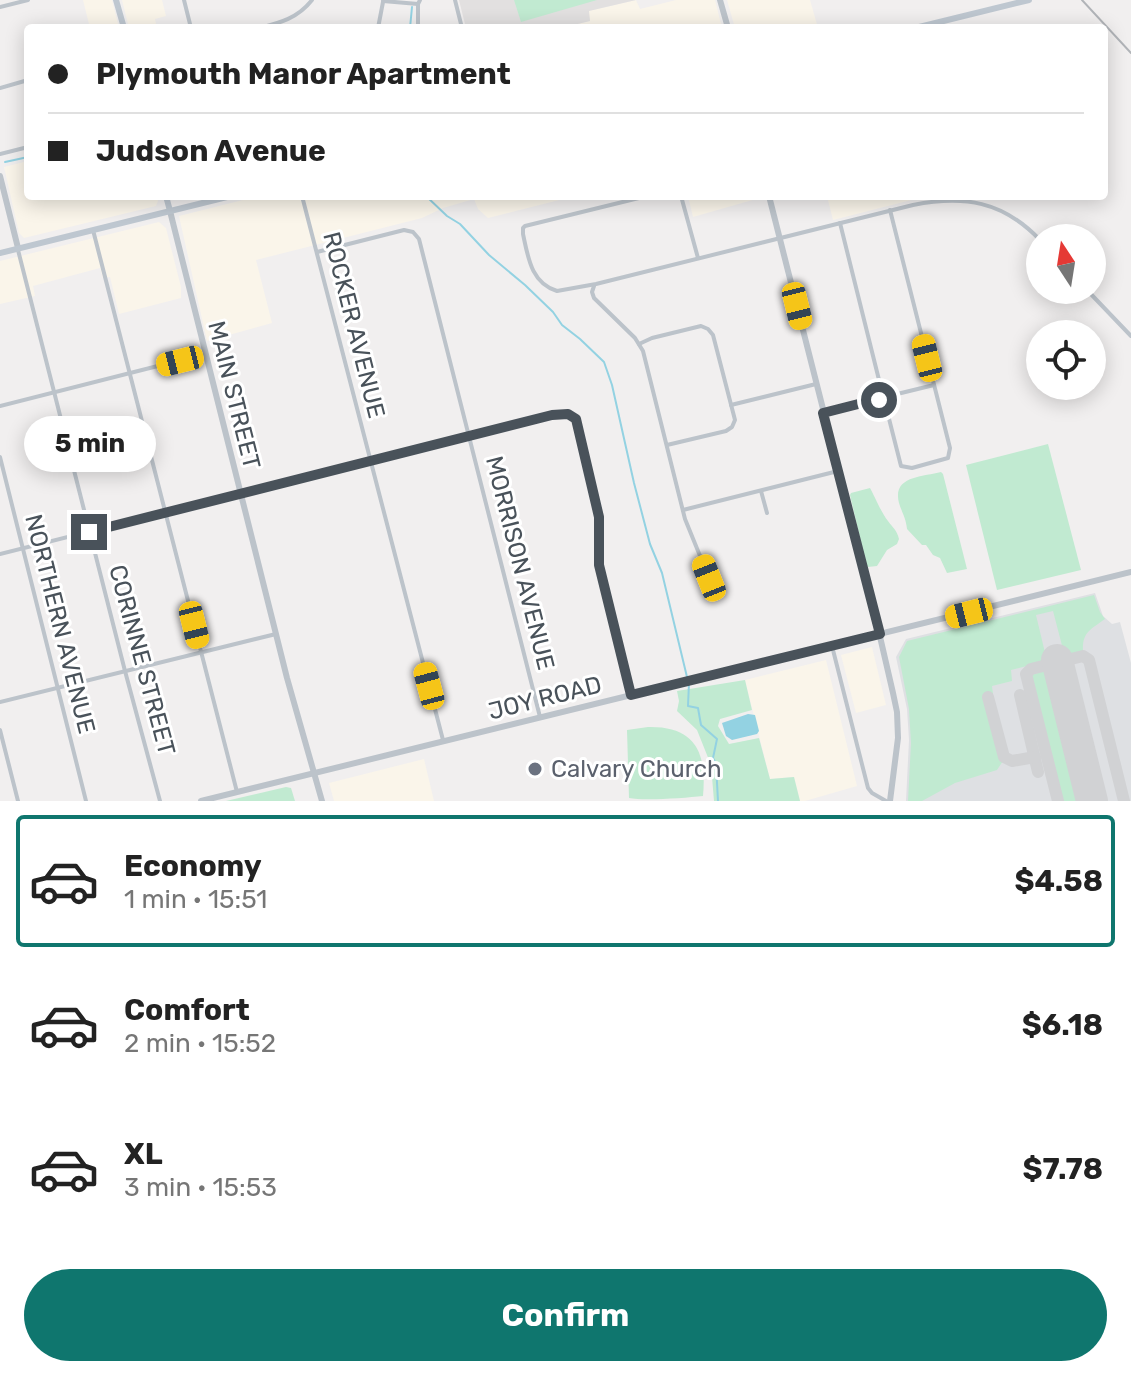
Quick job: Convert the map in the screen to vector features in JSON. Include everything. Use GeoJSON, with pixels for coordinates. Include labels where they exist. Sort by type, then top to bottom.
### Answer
{"type":"FeatureCollection","features":[{"type":"Feature","properties":{"kind":"main road"},"geometry":{"type":"LineString","coordinates":[[116,0],[123,24]]}},
{"type":"Feature","properties":{"kind":"main road"},"geometry":{"type":"LineString","coordinates":[[931,24],[1029,0]]}},
{"type":"Feature","properties":{"kind":"main road"},"geometry":{"type":"LineString","coordinates":[[167,200],[170,211]]}},
{"type":"Feature","properties":{"kind":"main road"},"geometry":{"type":"LineString","coordinates":[[0,253],[215,200]]}},
{"type":"Feature","properties":{"kind":"street"},"geometry":{"type":"LineString","coordinates":[[0,7],[28,0]]}},
{"type":"Feature","properties":{"kind":"street"},"geometry":{"type":"LineString","coordinates":[[184,0],[190,24]]}},
{"type":"Feature","properties":{"kind":"street"},"geometry":{"type":"LineString","coordinates":[[272,24],[291,18],[312,0]]}},
{"type":"Feature","properties":{"kind":"street"},"geometry":{"type":"LineString","coordinates":[[455,0],[461,24]]}},
{"type":"Feature","properties":{"kind":"street"},"geometry":{"type":"LineString","coordinates":[[720,0],[727,24]]}},
{"type":"Feature","properties":{"kind":"street"},"geometry":{"type":"LineString","coordinates":[[379,24],[383,1],[419,2],[418,24]]}},
{"type":"Feature","properties":{"kind":"street"},"geometry":{"type":"LineString","coordinates":[[0,88],[24,81]]}},
{"type":"Feature","properties":{"kind":"street"},"geometry":{"type":"LineString","coordinates":[[0,154],[24,148]]}},
{"type":"Feature","properties":{"kind":"street"},"geometry":{"type":"LineString","coordinates":[[0,176],[18,248]]}},
{"type":"Feature","properties":{"kind":"street","name":"ROCKER AVENUE"},"geometry":{"type":"LineString","coordinates":[[303,200],[443,743]]}},
{"type":"Feature","properties":{"kind":"street"},"geometry":{"type":"LineString","coordinates":[[631,200],[523,228],[530,268],[551,291],[557,291],[596,284],[929,200]]}},
{"type":"Feature","properties":{"kind":"street"},"geometry":{"type":"LineString","coordinates":[[682,200],[698,258]]}},
{"type":"Feature","properties":{"kind":"street"},"geometry":{"type":"LineString","coordinates":[[770,200],[880,634],[898,722],[897,751],[888,801],[868,788],[832,646]]}},
{"type":"Feature","properties":{"kind":"street"},"geometry":{"type":"LineString","coordinates":[[958,200],[996,208],[1026,227]]}},
{"type":"Feature","properties":{"kind":"street"},"geometry":{"type":"LineString","coordinates":[[885,403],[901,466],[912,468],[942,461],[949,456],[950,448],[890,210]]}},
{"type":"Feature","properties":{"kind":"street","name":"MAIN STREET"},"geometry":{"type":"LineString","coordinates":[[170,211],[276,634],[322,801]]}},
{"type":"Feature","properties":{"kind":"street"},"geometry":{"type":"LineString","coordinates":[[840,223],[882,392]]}},
{"type":"Feature","properties":{"kind":"street"},"geometry":{"type":"LineString","coordinates":[[93,230],[237,792]]}},
{"type":"Feature","properties":{"kind":"street","name":"MORRISON AVENUE"},"geometry":{"type":"LineString","coordinates":[[317,252],[404,230],[413,232],[420,242],[541,719]]}},
{"type":"Feature","properties":{"kind":"street","name":"CORINNE STREET"},"geometry":{"type":"LineString","coordinates":[[18,248],[160,801]]}},
{"type":"Feature","properties":{"kind":"street"},"geometry":{"type":"LineString","coordinates":[[596,284],[592,289],[594,298],[643,351],[683,510],[709,578]]}},
{"type":"Feature","properties":{"kind":"street"},"geometry":{"type":"LineString","coordinates":[[1100,304],[1131,336]]}},
{"type":"Feature","properties":{"kind":"street"},"geometry":{"type":"LineString","coordinates":[[639,344],[701,326],[713,335],[735,420],[730,429],[667,445]]}},
{"type":"Feature","properties":{"kind":"street"},"geometry":{"type":"LineString","coordinates":[[0,406],[205,354]]}},
{"type":"Feature","properties":{"kind":"street"},"geometry":{"type":"LineString","coordinates":[[731,405],[816,384]]}},
{"type":"Feature","properties":{"kind":"street"},"geometry":{"type":"LineString","coordinates":[[882,392],[889,396],[934,385]]}},
{"type":"Feature","properties":{"kind":"street"},"geometry":{"type":"LineString","coordinates":[[878,399],[882,392]]}},
{"type":"Feature","properties":{"kind":"street"},"geometry":{"type":"LineString","coordinates":[[885,403],[889,396]]}},
{"type":"Feature","properties":{"kind":"street"},"geometry":{"type":"LineString","coordinates":[[878,399],[885,403]]}},
{"type":"Feature","properties":{"kind":"street"},"geometry":{"type":"LineString","coordinates":[[823,413],[878,399]]}},
{"type":"Feature","properties":{"kind":"street"},"geometry":{"type":"LineString","coordinates":[[0,554],[560,413],[568,414],[576,419],[599,517],[599,565],[631,695]]}},
{"type":"Feature","properties":{"kind":"street","name":"NORTHERN AVENUE"},"geometry":{"type":"LineString","coordinates":[[0,457],[86,801]]}},
{"type":"Feature","properties":{"kind":"street"},"geometry":{"type":"LineString","coordinates":[[683,510],[838,471]]}},
{"type":"Feature","properties":{"kind":"street"},"geometry":{"type":"LineString","coordinates":[[761,491],[767,513]]}},
{"type":"Feature","properties":{"kind":"street","name":"JOY ROAD"},"geometry":{"type":"LineString","coordinates":[[201,801],[1131,572]]}},
{"type":"Feature","properties":{"kind":"street"},"geometry":{"type":"LineString","coordinates":[[0,702],[276,634]]}},
{"type":"Feature","properties":{"kind":"street"},"geometry":{"type":"LineString","coordinates":[[0,730],[18,801]]}},
{"type":"Feature","properties":{"kind":"shaded area"},"geometry":{"type":"Polygon","coordinates":[[[83,0],[112,0],[118,24],[89,24],[83,0]]]}},
{"type":"Feature","properties":{"kind":"shaded area"},"geometry":{"type":"Polygon","coordinates":[[[122,0],[162,0],[166,16],[155,19],[156,24],[128,24],[122,0]]]}},
{"type":"Feature","properties":{"kind":"shaded area"},"geometry":{"type":"Polygon","coordinates":[[[459,0],[636,0],[589,11],[590,21],[578,24],[465,24],[459,0]]]}},
{"type":"Feature","properties":{"kind":"shaded area"},"geometry":{"type":"Polygon","coordinates":[[[636,0],[640,9],[676,0],[715,0],[721,24],[578,24],[590,21],[588,11],[636,0]]]}},
{"type":"Feature","properties":{"kind":"shaded area"},"geometry":{"type":"Polygon","coordinates":[[[727,0],[810,0],[817,24],[734,24],[727,0]]]}},
{"type":"Feature","properties":{"kind":"shaded area"},"geometry":{"type":"Polygon","coordinates":[[[24,162],[24,200],[158,200],[156,206],[24,238],[19,233],[4,167],[24,162]]]}},
{"type":"Feature","properties":{"kind":"shaded area"},"geometry":{"type":"Polygon","coordinates":[[[243,200],[471,200],[422,218],[256,260],[272,323],[207,341],[179,216],[243,200]]]}},
{"type":"Feature","properties":{"kind":"shaded area"},"geometry":{"type":"Polygon","coordinates":[[[474,200],[559,200],[488,218],[478,209],[474,200]]]}},
{"type":"Feature","properties":{"kind":"shaded area"},"geometry":{"type":"Polygon","coordinates":[[[689,200],[752,200],[693,217],[689,200]]]}},
{"type":"Feature","properties":{"kind":"shaded area"},"geometry":{"type":"Polygon","coordinates":[[[828,200],[911,200],[833,220],[828,200]]]}},
{"type":"Feature","properties":{"kind":"shaded area"},"geometry":{"type":"Polygon","coordinates":[[[159,222],[166,228],[181,298],[119,314],[110,277],[103,278],[100,268],[33,286],[35,296],[0,304],[0,261],[159,222]]]}},
{"type":"Feature","properties":{"kind":"shaded area"},"geometry":{"type":"Polygon","coordinates":[[[1095,593],[1103,616],[1112,624],[1120,622],[1131,663],[1131,801],[906,801],[907,709],[896,657],[906,639],[1095,593]]]}},
{"type":"Feature","properties":{"kind":"shaded area"},"geometry":{"type":"Polygon","coordinates":[[[872,647],[886,705],[856,713],[841,655],[872,647]]]}},
{"type":"Feature","properties":{"kind":"shaded area"},"geometry":{"type":"Polygon","coordinates":[[[826,660],[857,786],[800,801],[794,777],[770,779],[745,680],[826,660]]]}},
{"type":"Feature","properties":{"kind":"shaded area"},"geometry":{"type":"Polygon","coordinates":[[[424,759],[434,801],[334,801],[329,783],[424,759]]]}},
{"type":"Feature","properties":{"kind":"green space"},"geometry":{"type":"Polygon","coordinates":[[[514,0],[597,0],[521,22],[514,0]]]}},
{"type":"Feature","properties":{"kind":"green space"},"geometry":{"type":"Polygon","coordinates":[[[1048,444],[1081,570],[997,590],[966,465],[1048,444]]]}},
{"type":"Feature","properties":{"kind":"green space"},"geometry":{"type":"Polygon","coordinates":[[[941,472],[967,569],[947,573],[940,558],[907,529],[898,494],[900,487],[910,479],[941,472]]]}},
{"type":"Feature","properties":{"kind":"green space"},"geometry":{"type":"Polygon","coordinates":[[[870,488],[899,539],[877,566],[868,567],[850,495],[870,488]]]}},
{"type":"Feature","properties":{"kind":"green space"},"geometry":{"type":"Polygon","coordinates":[[[1094,595],[1105,619],[1086,636],[1083,652],[1065,657],[1053,611],[1036,615],[1047,661],[1011,670],[1012,681],[992,686],[993,694],[985,696],[1003,761],[997,770],[955,783],[922,801],[908,801],[909,709],[899,657],[907,641],[1094,595]]]}},
{"type":"Feature","properties":{"kind":"green space"},"geometry":{"type":"Polygon","coordinates":[[[1046,670],[1050,674],[1082,801],[1062,801],[1032,683],[1032,675],[1046,670]]]}},
{"type":"Feature","properties":{"kind":"green space"},"geometry":{"type":"Polygon","coordinates":[[[745,680],[752,710],[720,719],[718,726],[729,744],[759,738],[770,779],[794,777],[800,801],[714,801],[711,765],[697,730],[677,711],[677,691],[745,680]]]}},
{"type":"Feature","properties":{"kind":"green space"},"geometry":{"type":"Polygon","coordinates":[[[648,727],[677,731],[695,745],[703,767],[703,796],[629,798],[627,730],[648,727]]]}},
{"type":"Feature","properties":{"kind":"green space"},"geometry":{"type":"Polygon","coordinates":[[[291,788],[295,801],[226,801],[291,788]]]}},
{"type":"Feature","properties":{"kind":"water"},"geometry":{"type":"Polygon","coordinates":[[[748,714],[755,715],[757,734],[732,740],[726,736],[722,723],[748,714]]]}},
{"type":"Feature","properties":{"kind":"waterway"},"geometry":{"type":"LineString","coordinates":[[410,24],[412,7]]}},
{"type":"Feature","properties":{"kind":"waterway"},"geometry":{"type":"LineString","coordinates":[[5,162],[24,158]]}},
{"type":"Feature","properties":{"kind":"waterway"},"geometry":{"type":"LineString","coordinates":[[430,200],[460,224],[604,362],[687,677]]}},
{"type":"Feature","properties":{"kind":"waterway"},"geometry":{"type":"LineString","coordinates":[[689,683],[688,706],[698,708],[701,725],[717,739],[713,758],[718,801]]}},
{"type":"Feature","properties":{"kind":"taxiway"},"geometry":{"type":"LineString","coordinates":[[1058,801],[1026,674],[1031,669],[1083,656],[1089,660],[1124,801]]}},
{"type":"Feature","properties":{"kind":"taxiway"},"geometry":{"type":"LineString","coordinates":[[1020,695],[1038,772]]}},
{"type":"Feature","properties":{"kind":"taxiway"},"geometry":{"type":"LineString","coordinates":[[988,697],[1004,757],[1012,761],[1035,757]]}},
{"type":"Feature","properties":{"kind":"runway"},"geometry":{"type":"LineString","coordinates":[[1057,660],[1092,801]]}},
{"type":"Feature","properties":{"kind":"railway"},"geometry":{"type":"LineString","coordinates":[[1082,0],[1104,24]]}},
{"type":"Feature","properties":{"kind":"railway"},"geometry":{"type":"LineString","coordinates":[[1108,28],[1131,53]]}},
{"type":"Feature","properties":{"kind":"place","name":"Calvary Church"},"geometry":{"type":"Point","coordinates":[535,769]}},
{"type":"Feature","properties":{"kind":"route"},"geometry":{"type":"LineString","coordinates":[[89,532],[560,413],[568,414],[576,419],[599,517],[599,565],[631,695],[880,634],[823,413],[879,400]]}}]}
